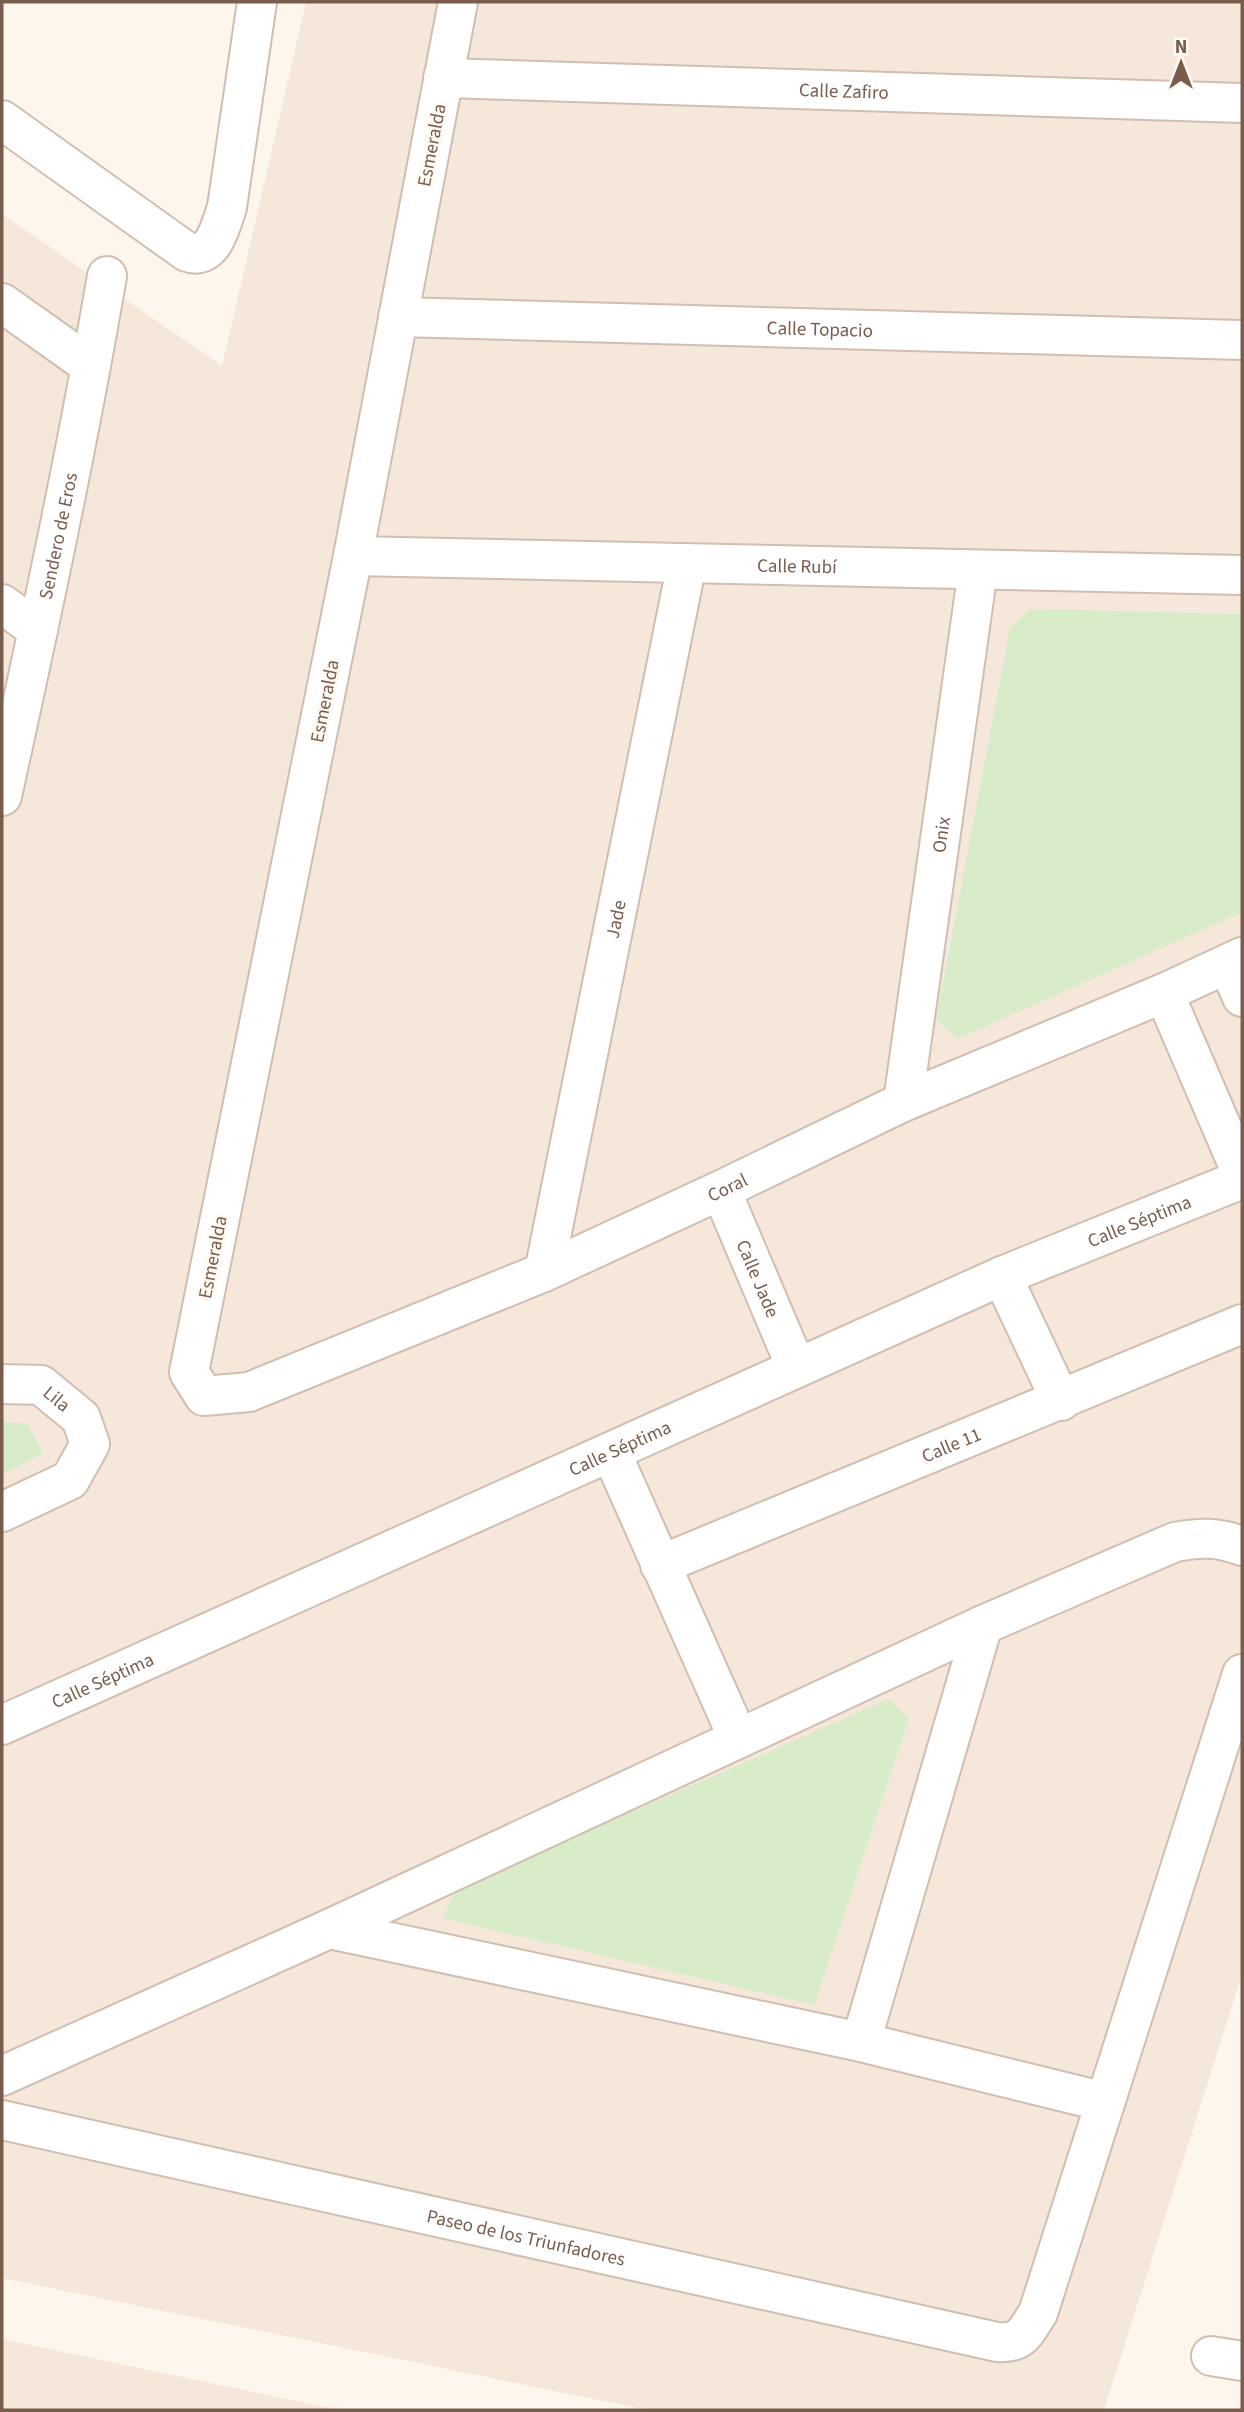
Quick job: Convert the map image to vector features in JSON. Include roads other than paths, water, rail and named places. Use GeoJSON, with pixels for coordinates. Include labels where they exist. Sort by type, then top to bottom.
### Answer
{"type":"FeatureCollection","features":[{"type":"Feature","properties":{"kind":"street"},"geometry":{"type":"LineString","coordinates":[[2,120],[187,252],[194,255],[202,253],[214,241],[227,207],[257,2]]}},
{"type":"Feature","properties":{"kind":"street","name":"Esmeralda"},"geometry":{"type":"LineString","coordinates":[[204,1396],[189,1372],[353,556],[458,2]]}},
{"type":"Feature","properties":{"kind":"street","name":"Calle Zafiro"},"geometry":{"type":"LineString","coordinates":[[443,78],[1242,103]]}},
{"type":"Feature","properties":{"kind":"street","name":"Sendero de Eros"},"geometry":{"type":"LineString","coordinates":[[2,796],[38,630],[107,276]]}},
{"type":"Feature","properties":{"kind":"street"},"geometry":{"type":"LineString","coordinates":[[2,303],[91,366]]}},
{"type":"Feature","properties":{"kind":"street","name":"Calle Topacio"},"geometry":{"type":"LineString","coordinates":[[398,317],[1242,340]]}},
{"type":"Feature","properties":{"kind":"street","name":"Calle Rubí"},"geometry":{"type":"LineString","coordinates":[[353,556],[1242,575]]}},
{"type":"Feature","properties":{"kind":"street","name":"Jade"},"geometry":{"type":"LineString","coordinates":[[544,1272],[687,563]]}},
{"type":"Feature","properties":{"kind":"street","name":"Onix"},"geometry":{"type":"LineString","coordinates":[[903,1102],[978,570]]}},
{"type":"Feature","properties":{"kind":"street"},"geometry":{"type":"LineString","coordinates":[[2,604],[38,630]]}},
{"type":"Feature","properties":{"kind":"street","name":"Coral"},"geometry":{"type":"LineString","coordinates":[[204,1396],[249,1392],[544,1272],[903,1102],[1164,993],[1238,973]]}},
{"type":"Feature","properties":{"kind":"street"},"geometry":{"type":"LineString","coordinates":[[1164,993],[1242,1176]]}},
{"type":"Feature","properties":{"kind":"street","name":"Calle Séptima"},"geometry":{"type":"LineString","coordinates":[[2,1725],[796,1367],[1002,1276],[1242,1176]]}},
{"type":"Feature","properties":{"kind":"street","name":"Calle Jade"},"geometry":{"type":"LineString","coordinates":[[721,1190],[796,1367]]}},
{"type":"Feature","properties":{"kind":"street"},"geometry":{"type":"LineString","coordinates":[[1002,1276],[1061,1401]]}},
{"type":"Feature","properties":{"kind":"street","name":"Calle 11"},"geometry":{"type":"LineString","coordinates":[[660,1565],[1242,1324]]}},
{"type":"Feature","properties":{"kind":"street","name":"Lila"},"geometry":{"type":"LineString","coordinates":[[2,1384],[41,1385],[81,1418],[90,1444],[71,1479],[2,1512]]}},
{"type":"Feature","properties":{"kind":"street"},"geometry":{"type":"LineString","coordinates":[[611,1452],[738,1738]]}},
{"type":"Feature","properties":{"kind":"street"},"geometry":{"type":"LineString","coordinates":[[2,2076],[329,1929],[983,1625],[1175,1542],[1197,1537],[1223,1539],[1242,1546]]}},
{"type":"Feature","properties":{"kind":"street"},"geometry":{"type":"LineString","coordinates":[[861,2042],[983,1625]]}},
{"type":"Feature","properties":{"kind":"street","name":"Paseo de los Triunfadores"},"geometry":{"type":"LineString","coordinates":[[2,2120],[997,2342],[1016,2341],[1022,2337],[1038,2313],[1242,1674]]}},
{"type":"Feature","properties":{"kind":"street"},"geometry":{"type":"LineString","coordinates":[[329,1929],[861,2042],[1105,2102]]}}]}
